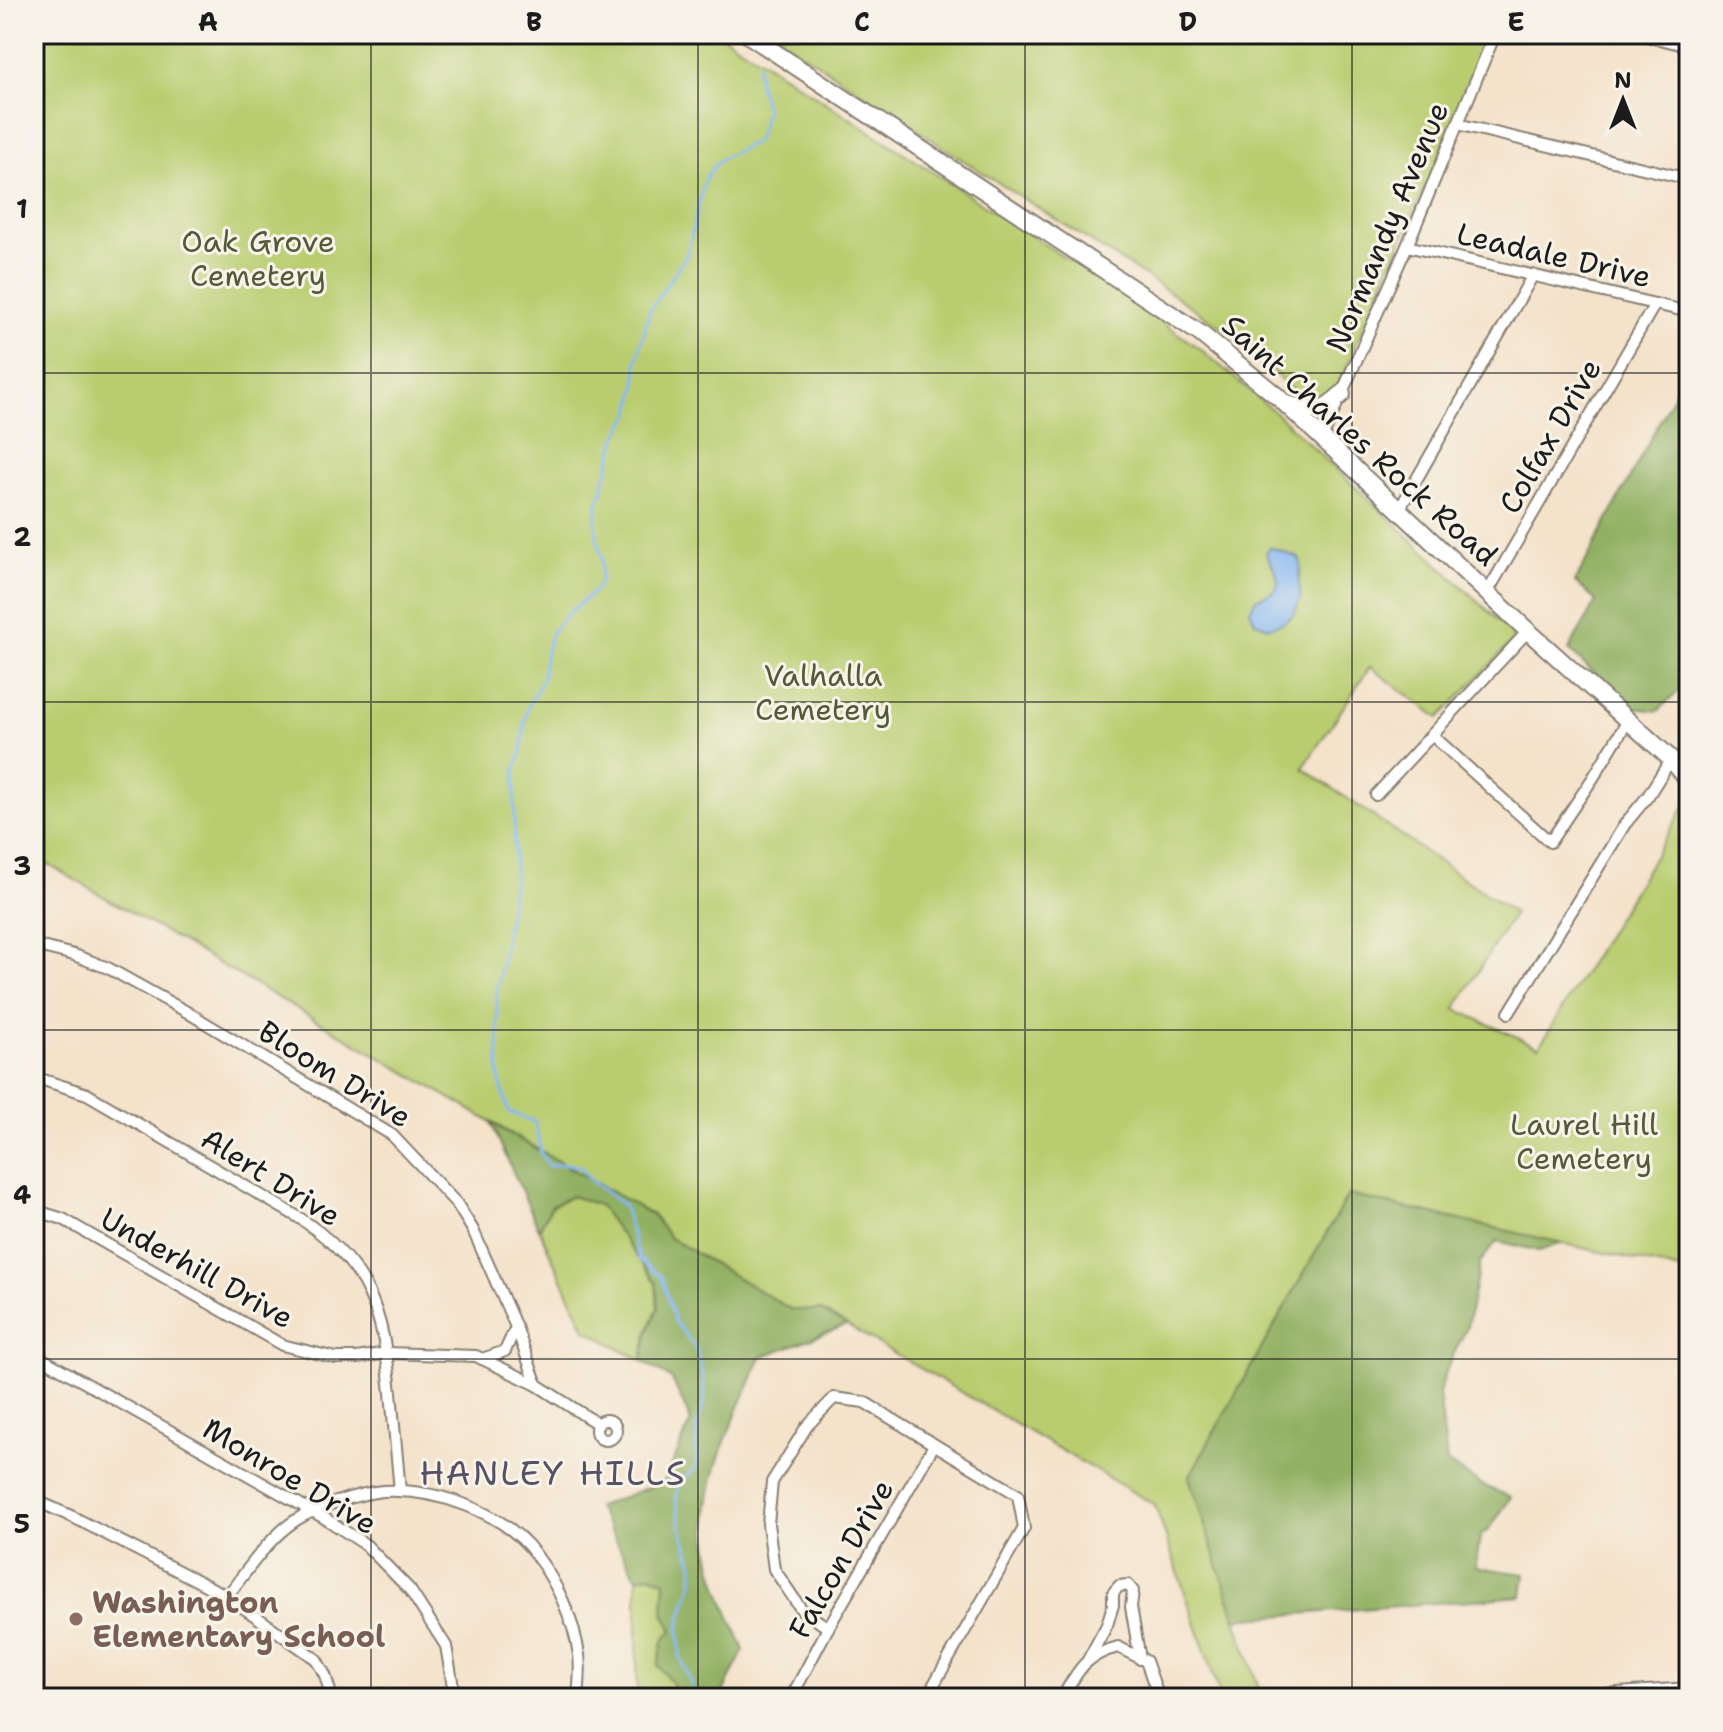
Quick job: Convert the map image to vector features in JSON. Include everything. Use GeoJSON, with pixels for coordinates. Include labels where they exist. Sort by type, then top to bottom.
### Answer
{"type":"FeatureCollection","features":[{"type":"Feature","properties":{"kind":"main road","name":"Saint Charles Rock Road"},"geometry":{"type":"LineString","coordinates":[[747,34],[1164,307],[1235,360],[1627,722],[1671,759],[1689,781]]}},
{"type":"Feature","properties":{"kind":"main road"},"geometry":{"type":"LineString","coordinates":[[1286,404],[1311,411],[1320,410],[1342,394]]}},
{"type":"Feature","properties":{"kind":"main road","name":"Saint Charles Rock Road"},"geometry":{"type":"LineString","coordinates":[[1671,759],[1689,767]]}},
{"type":"Feature","properties":{"kind":"street","name":"Normandy Avenue"},"geometry":{"type":"LineString","coordinates":[[1322,438],[1407,246],[1495,34]]}},
{"type":"Feature","properties":{"kind":"street"},"geometry":{"type":"LineString","coordinates":[[1638,34],[1689,46]]}},
{"type":"Feature","properties":{"kind":"street"},"geometry":{"type":"LineString","coordinates":[[1457,124],[1689,179]]}},
{"type":"Feature","properties":{"kind":"street","name":"Leadale Drive"},"geometry":{"type":"LineString","coordinates":[[1407,246],[1689,312]]}},
{"type":"Feature","properties":{"kind":"street"},"geometry":{"type":"LineString","coordinates":[[1399,510],[1533,275]]}},
{"type":"Feature","properties":{"kind":"street","name":"Colfax Drive"},"geometry":{"type":"LineString","coordinates":[[1487,593],[1655,304]]}},
{"type":"Feature","properties":{"kind":"street"},"geometry":{"type":"LineString","coordinates":[[1376,795],[1528,631]]}},
{"type":"Feature","properties":{"kind":"street"},"geometry":{"type":"LineString","coordinates":[[1432,735],[1550,842],[1627,722]]}},
{"type":"Feature","properties":{"kind":"street"},"geometry":{"type":"LineString","coordinates":[[1509,1013],[1625,824],[1648,796],[1671,759]]}},
{"type":"Feature","properties":{"kind":"street","name":"Bloom Drive"},"geometry":{"type":"LineString","coordinates":[[34,945],[108,968],[392,1135],[415,1156],[457,1204],[466,1219],[516,1327],[537,1385]]}},
{"type":"Feature","properties":{"kind":"street","name":"Alert Drive"},"geometry":{"type":"LineString","coordinates":[[34,1077],[64,1085],[96,1099],[320,1231],[346,1257],[362,1278],[377,1311],[387,1353],[400,1491]]}},
{"type":"Feature","properties":{"kind":"street","name":"Underhill Drive"},"geometry":{"type":"LineString","coordinates":[[34,1210],[63,1219],[282,1345],[336,1358],[387,1353],[435,1353],[482,1359],[537,1385],[598,1424]]}},
{"type":"Feature","properties":{"kind":"street"},"geometry":{"type":"LineString","coordinates":[[482,1359],[505,1351],[516,1327]]}},
{"type":"Feature","properties":{"kind":"street","name":"Monroe Drive"},"geometry":{"type":"LineString","coordinates":[[34,1354],[312,1511],[366,1545],[410,1590],[446,1646],[455,1698]]}},
{"type":"Feature","properties":{"kind":"street"},"geometry":{"type":"LineString","coordinates":[[828,1628],[801,1609],[774,1569],[768,1524],[772,1482],[807,1426],[834,1398],[864,1402],[1018,1495],[1024,1528],[926,1698]]}},
{"type":"Feature","properties":{"kind":"street","name":"Falcon Drive"},"geometry":{"type":"LineString","coordinates":[[791,1698],[934,1445]]}},
{"type":"Feature","properties":{"kind":"street"},"geometry":{"type":"LineString","coordinates":[[227,1596],[277,1534],[312,1511],[379,1492],[400,1491],[442,1499],[474,1509],[508,1528],[535,1553],[562,1596],[579,1656],[578,1698]]}},
{"type":"Feature","properties":{"kind":"street"},"geometry":{"type":"LineString","coordinates":[[34,1503],[73,1517],[227,1596],[316,1659],[332,1698]]}},
{"type":"Feature","properties":{"kind":"street"},"geometry":{"type":"LineString","coordinates":[[1088,1660],[1111,1615],[1113,1593],[1119,1586],[1128,1585],[1133,1591],[1132,1622],[1140,1659]]}},
{"type":"Feature","properties":{"kind":"street"},"geometry":{"type":"LineString","coordinates":[[1062,1698],[1081,1665],[1097,1653],[1118,1647],[1146,1661],[1159,1698]]}},
{"type":"Feature","properties":{"kind":"street"},"geometry":{"type":"LineString","coordinates":[[1547,1698],[1689,1688]]}},
{"type":"Feature","properties":{"kind":"green space","name":"Valhalla Cemetery"},"geometry":{"type":"Polygon","coordinates":[[[34,34],[720,34],[1132,301],[1203,351],[1276,413],[1512,633],[1513,641],[1439,718],[1370,667],[1303,768],[1514,913],[1455,1009],[1539,1047],[1689,799],[1689,1272],[1348,1195],[1189,1477],[1262,1698],[1221,1698],[1155,1505],[820,1310],[792,1310],[670,1238],[651,1215],[34,856],[34,34]]]}},
{"type":"Feature","properties":{"kind":"green space"},"geometry":{"type":"Polygon","coordinates":[[[773,34],[1492,34],[1334,395],[1329,401],[1307,404],[1241,341],[773,34]]]}},
{"type":"Feature","properties":{"kind":"green space"},"geometry":{"type":"Polygon","coordinates":[[[1685,373],[1689,374],[1689,680],[1658,711],[1633,708],[1569,650],[1596,601],[1575,582],[1685,373]]]}},
{"type":"Feature","properties":{"kind":"green space"},"geometry":{"type":"Polygon","coordinates":[[[491,1123],[652,1215],[670,1238],[792,1310],[819,1310],[847,1325],[761,1357],[714,1472],[707,1521],[710,1559],[744,1650],[723,1692],[723,1698],[672,1698],[673,1685],[658,1666],[663,1641],[672,1630],[663,1612],[665,1581],[650,1575],[637,1578],[597,1507],[665,1481],[691,1421],[672,1379],[642,1361],[647,1334],[658,1308],[656,1283],[599,1205],[572,1196],[552,1205],[539,1229],[491,1123]]]}},
{"type":"Feature","properties":{"kind":"green space"},"geometry":{"type":"Polygon","coordinates":[[[1348,1195],[1562,1243],[1539,1251],[1497,1241],[1480,1262],[1467,1327],[1439,1393],[1447,1462],[1482,1485],[1511,1497],[1489,1530],[1481,1534],[1475,1567],[1525,1574],[1522,1596],[1236,1619],[1189,1477],[1348,1195]]]}},
{"type":"Feature","properties":{"kind":"green space"},"geometry":{"type":"Polygon","coordinates":[[[572,1196],[599,1204],[656,1283],[658,1308],[647,1334],[642,1361],[585,1329],[539,1229],[552,1205],[572,1196]]]}},
{"type":"Feature","properties":{"kind":"green space"},"geometry":{"type":"Polygon","coordinates":[[[650,1575],[665,1581],[663,1612],[672,1630],[672,1698],[637,1698],[637,1578],[650,1575]]]}},
{"type":"Feature","properties":{"kind":"water"},"geometry":{"type":"Polygon","coordinates":[[[1270,547],[1299,558],[1301,565],[1297,609],[1285,621],[1268,627],[1255,622],[1250,610],[1256,599],[1277,587],[1277,577],[1266,553],[1270,547]]]}},
{"type":"Feature","properties":{"kind":"waterway"},"geometry":{"type":"LineString","coordinates":[[691,1698],[692,1686],[680,1656],[679,1630],[693,1581],[693,1564],[682,1532],[676,1500],[679,1484],[696,1468],[697,1426],[705,1398],[696,1348],[675,1322],[662,1278],[639,1259],[624,1206],[589,1179],[581,1167],[567,1164],[549,1166],[541,1154],[535,1122],[509,1112],[499,1078],[497,993],[514,880],[515,771],[522,751],[528,707],[542,680],[552,632],[600,583],[602,558],[597,538],[598,505],[617,437],[631,413],[637,359],[650,310],[687,254],[704,183],[710,171],[721,159],[755,142],[761,131],[766,108],[758,82],[758,65]]}},
{"type":"Feature","properties":{"kind":"place","name":"Washington Elementary School"},"geometry":{"type":"Point","coordinates":[76,1619]}},
{"type":"Feature","properties":{"kind":"district","name":"HANLEY HILLS"},"geometry":{"type":"Point","coordinates":[553,1473]}},
{"type":"Feature","properties":{"kind":"park label","name":"Oak Grove Cemetery"},"geometry":{"type":"Point","coordinates":[258,258]}},
{"type":"Feature","properties":{"kind":"park label","name":"Laurel Hill Cemetery"},"geometry":{"type":"Point","coordinates":[1584,1141]}}]}
